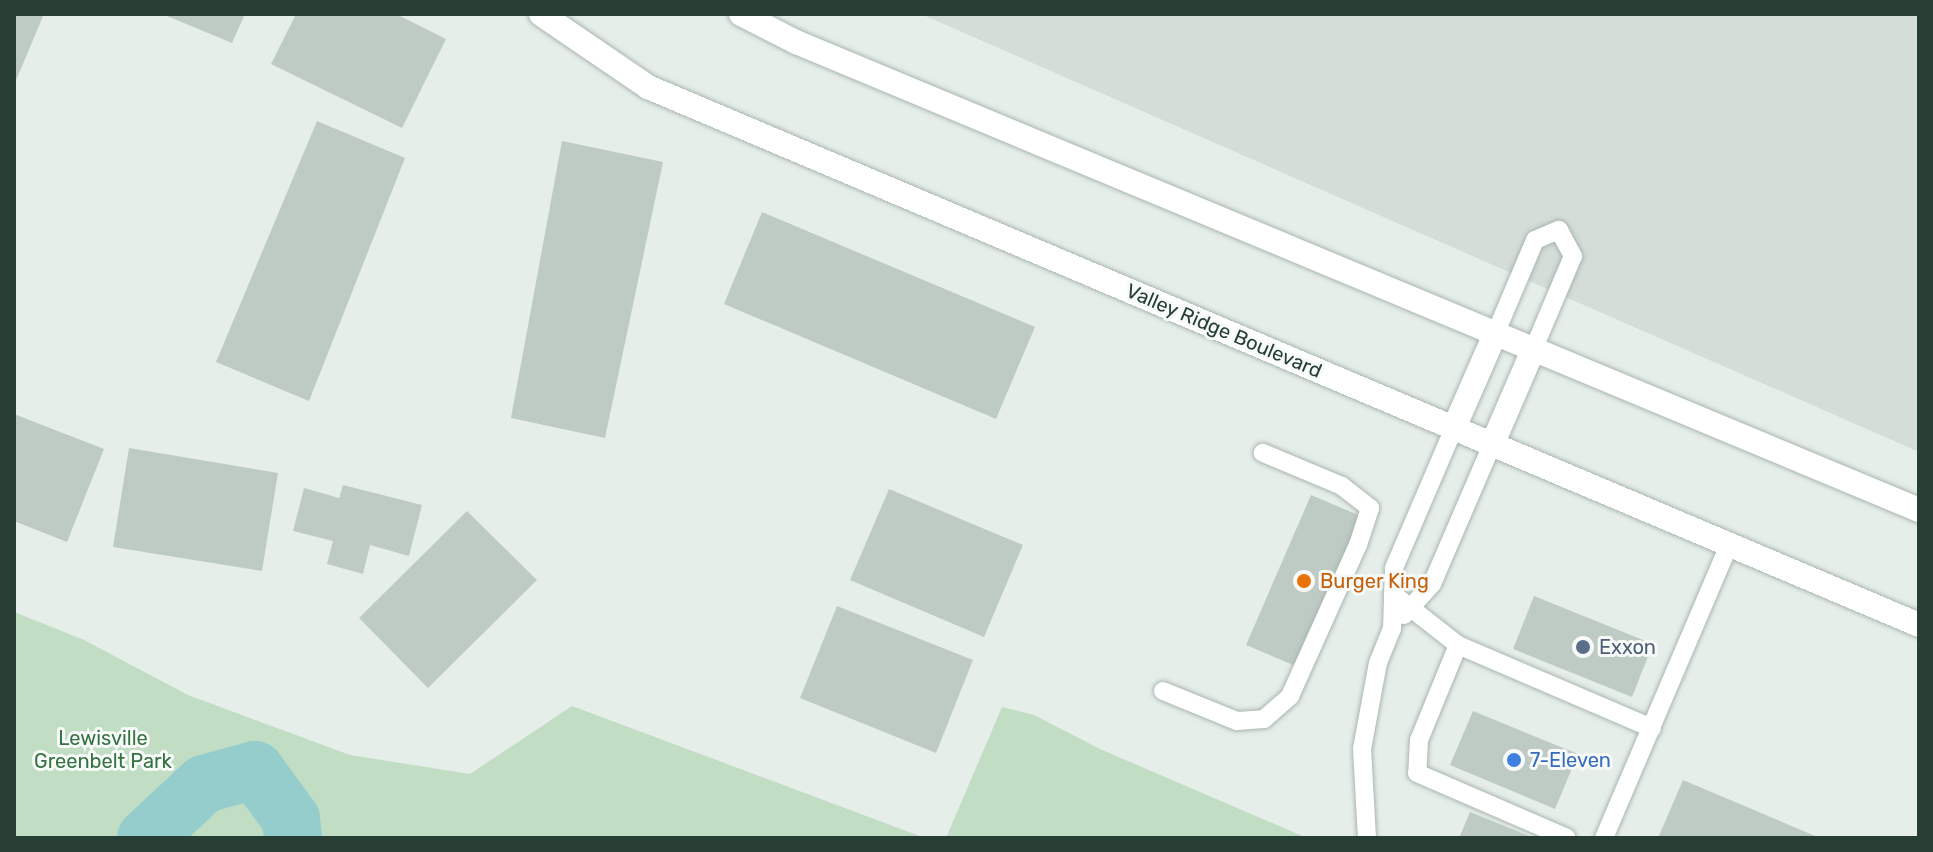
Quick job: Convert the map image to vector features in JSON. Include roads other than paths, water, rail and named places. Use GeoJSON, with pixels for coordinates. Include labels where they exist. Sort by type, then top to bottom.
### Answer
{"type":"FeatureCollection","features":[{"type":"Feature","properties":{"kind":"main road","name":"Valley Ridge Boulevard"},"geometry":{"type":"LineString","coordinates":[[541,14],[648,87],[1919,625]]}},
{"type":"Feature","properties":{"kind":"main road"},"geometry":{"type":"LineString","coordinates":[[741,14],[796,42],[1919,510]]}},
{"type":"Feature","properties":{"kind":"main road"},"geometry":{"type":"LineString","coordinates":[[1454,428],[1496,332]]}},
{"type":"Feature","properties":{"kind":"main road"},"geometry":{"type":"LineString","coordinates":[[1492,445],[1534,348]]}},
{"type":"Feature","properties":{"kind":"lane"},"geometry":{"type":"LineString","coordinates":[[1496,332],[1535,240],[1559,230],[1573,256],[1534,348]]}},
{"type":"Feature","properties":{"kind":"lane"},"geometry":{"type":"LineString","coordinates":[[1392,629],[1394,568],[1454,428]]}},
{"type":"Feature","properties":{"kind":"lane"},"geometry":{"type":"LineString","coordinates":[[1367,838],[1362,749],[1378,663],[1392,629],[1432,584],[1492,445]]}},
{"type":"Feature","properties":{"kind":"lane"},"geometry":{"type":"LineString","coordinates":[[1163,691],[1237,721],[1264,719],[1290,696],[1358,545],[1370,508],[1342,486],[1263,453]]}},
{"type":"Feature","properties":{"kind":"lane"},"geometry":{"type":"LineString","coordinates":[[1604,838],[1729,545]]}},
{"type":"Feature","properties":{"kind":"lane"},"geometry":{"type":"LineString","coordinates":[[1393,594],[1458,645],[1652,728]]}},
{"type":"Feature","properties":{"kind":"lane"},"geometry":{"type":"LineString","coordinates":[[1458,645],[1419,740],[1417,773],[1567,838]]}},
{"type":"Feature","properties":{"kind":"waterway"},"geometry":{"type":"LineString","coordinates":[[146,838],[204,784],[255,770],[291,819],[293,838]]}},
{"type":"Feature","properties":{"kind":"place","name":"Burger King"},"geometry":{"type":"Point","coordinates":[1304,581]}},
{"type":"Feature","properties":{"kind":"place","name":"Exxon"},"geometry":{"type":"Point","coordinates":[1583,647]}},
{"type":"Feature","properties":{"kind":"place","name":"7-Eleven"},"geometry":{"type":"Point","coordinates":[1514,760]}},
{"type":"Feature","properties":{"kind":"park label","name":"Lewisville Greenbelt Park"},"geometry":{"type":"Point","coordinates":[103,750]}}]}
